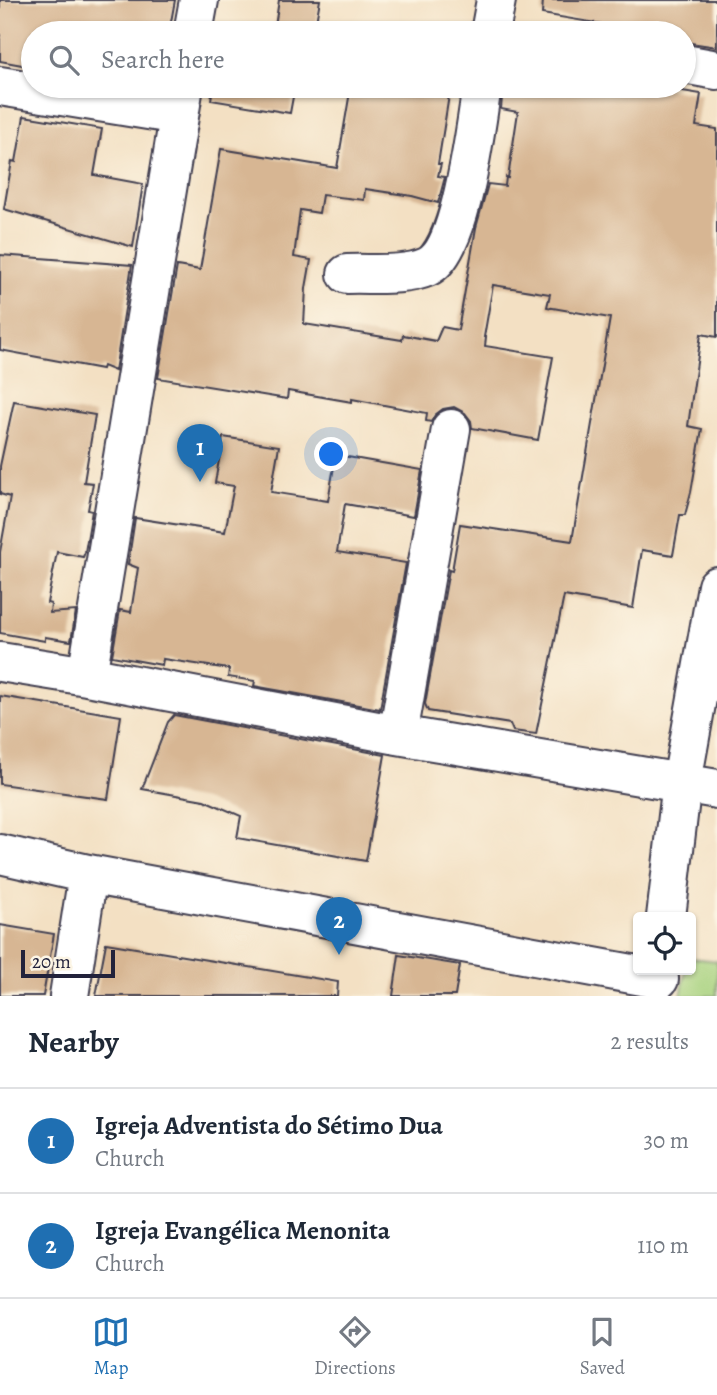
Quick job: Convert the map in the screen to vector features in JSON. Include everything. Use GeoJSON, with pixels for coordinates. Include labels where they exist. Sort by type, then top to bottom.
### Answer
{"type":"FeatureCollection","features":[{"type":"Feature","properties":{"kind":"street"},"geometry":{"type":"LineString","coordinates":[[195,21],[199,0]]}},
{"type":"Feature","properties":{"kind":"street"},"geometry":{"type":"LineString","coordinates":[[696,66],[717,70]]}},
{"type":"Feature","properties":{"kind":"street"},"geometry":{"type":"LineString","coordinates":[[0,86],[21,88]]}},
{"type":"Feature","properties":{"kind":"street"},"geometry":{"type":"LineString","coordinates":[[87,676],[182,100],[156,98]]}},
{"type":"Feature","properties":{"kind":"street"},"geometry":{"type":"LineString","coordinates":[[346,274],[402,272],[427,267],[440,257],[454,229],[480,98]]}},
{"type":"Feature","properties":{"kind":"street"},"geometry":{"type":"LineString","coordinates":[[398,735],[451,429]]}},
{"type":"Feature","properties":{"kind":"street"},"geometry":{"type":"LineString","coordinates":[[667,912],[699,786],[717,586]]}},
{"type":"Feature","properties":{"kind":"street"},"geometry":{"type":"LineString","coordinates":[[0,662],[398,735],[699,786]]}},
{"type":"Feature","properties":{"kind":"street"},"geometry":{"type":"LineString","coordinates":[[0,854],[88,874],[659,982]]}},
{"type":"Feature","properties":{"kind":"street"},"geometry":{"type":"LineString","coordinates":[[69,996],[88,874]]}},
{"type":"Feature","properties":{"kind":"green space"},"geometry":{"type":"Polygon","coordinates":[[[696,959],[717,961],[717,996],[681,996],[685,975],[696,975],[696,959]]]}},
{"type":"Feature","properties":{"kind":"building"},"geometry":{"type":"Polygon","coordinates":[[[0,0],[175,0],[171,21],[21,21],[21,65],[0,61],[0,0]]]}},
{"type":"Feature","properties":{"kind":"building"},"geometry":{"type":"Polygon","coordinates":[[[279,0],[320,0],[316,21],[276,21],[279,0]]]}},
{"type":"Feature","properties":{"kind":"building"},"geometry":{"type":"Polygon","coordinates":[[[543,0],[717,0],[717,47],[696,44],[696,21],[584,21],[542,14],[543,0]]]}},
{"type":"Feature","properties":{"kind":"building"},"geometry":{"type":"Polygon","coordinates":[[[696,93],[701,94],[696,126],[717,129],[717,337],[701,334],[688,426],[702,429],[685,515],[680,515],[673,555],[642,550],[633,608],[564,596],[536,734],[513,731],[510,724],[428,711],[425,704],[460,524],[572,541],[610,318],[547,307],[550,294],[493,285],[484,337],[485,346],[553,357],[538,440],[472,428],[465,413],[454,407],[443,409],[431,422],[426,421],[427,413],[352,399],[352,402],[288,391],[287,399],[158,378],[177,266],[200,270],[221,149],[337,168],[349,98],[449,98],[438,164],[441,164],[438,176],[445,177],[438,203],[365,189],[364,200],[322,195],[319,213],[300,210],[294,257],[311,260],[304,324],[402,340],[403,335],[436,341],[442,327],[458,330],[476,228],[488,184],[505,186],[506,177],[508,178],[518,112],[501,109],[502,98],[696,98],[696,93]]]}},
{"type":"Feature","properties":{"kind":"building"},"geometry":{"type":"Polygon","coordinates":[[[211,98],[293,98],[290,113],[211,98]]]}},
{"type":"Feature","properties":{"kind":"building"},"geometry":{"type":"Polygon","coordinates":[[[24,116],[102,129],[94,175],[143,184],[133,247],[4,209],[12,161],[16,162],[24,116]]]}},
{"type":"Feature","properties":{"kind":"building"},"geometry":{"type":"Polygon","coordinates":[[[0,255],[132,265],[115,371],[103,366],[102,369],[0,350],[0,255]]]}},
{"type":"Feature","properties":{"kind":"building"},"geometry":{"type":"Polygon","coordinates":[[[14,401],[95,415],[84,482],[93,483],[88,510],[92,511],[85,552],[83,557],[57,552],[47,603],[51,604],[50,613],[76,611],[71,641],[45,637],[45,641],[0,633],[0,552],[10,497],[0,494],[0,466],[14,401]]]}},
{"type":"Feature","properties":{"kind":"building"},"geometry":{"type":"Polygon","coordinates":[[[223,437],[279,446],[271,492],[328,501],[336,455],[422,470],[414,516],[345,504],[337,552],[406,563],[380,709],[254,686],[255,681],[228,677],[229,669],[163,659],[162,665],[112,656],[120,610],[131,612],[138,568],[128,564],[135,518],[225,532],[234,486],[215,483],[223,437]]]}},
{"type":"Feature","properties":{"kind":"building"},"geometry":{"type":"Polygon","coordinates":[[[0,696],[121,716],[108,799],[0,784],[0,696]]]}},
{"type":"Feature","properties":{"kind":"building"},"geometry":{"type":"Polygon","coordinates":[[[174,715],[385,755],[366,861],[237,838],[241,816],[204,800],[142,789],[168,722],[174,715]]]}},
{"type":"Feature","properties":{"kind":"building"},"geometry":{"type":"Polygon","coordinates":[[[0,925],[54,934],[43,996],[0,996],[0,925]]]}},
{"type":"Feature","properties":{"kind":"building"},"geometry":{"type":"Polygon","coordinates":[[[106,943],[338,982],[337,996],[96,996],[106,943]]]}},
{"type":"Feature","properties":{"kind":"building"},"geometry":{"type":"Polygon","coordinates":[[[399,955],[460,965],[455,996],[393,996],[399,955]]]}},
{"type":"Feature","properties":{"kind":"place","name":"Igreja Adventista do Sétimo Dua"},"geometry":{"type":"Point","coordinates":[200,482]}},
{"type":"Feature","properties":{"kind":"place","name":"Igreja Evangélica Menonita"},"geometry":{"type":"Point","coordinates":[339,955]}}]}
